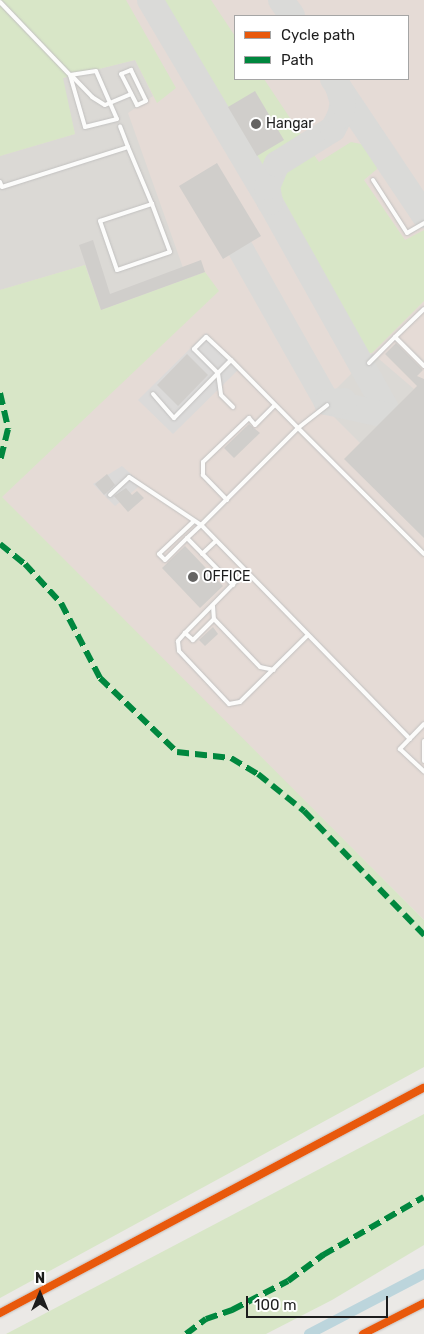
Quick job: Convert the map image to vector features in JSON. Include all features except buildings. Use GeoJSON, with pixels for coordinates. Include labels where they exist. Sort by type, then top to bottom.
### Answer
{"type":"FeatureCollection","features":[{"type":"Feature","properties":{"kind":"street"},"geometry":{"type":"LineString","coordinates":[[0,1313],[424,1088]]}},
{"type":"Feature","properties":{"kind":"street"},"geometry":{"type":"LineString","coordinates":[[364,1334],[424,1303]]}},
{"type":"Feature","properties":{"kind":"lane"},"geometry":{"type":"LineString","coordinates":[[0,2],[92,97],[105,105],[131,94]]}},
{"type":"Feature","properties":{"kind":"lane"},"geometry":{"type":"LineString","coordinates":[[131,70],[146,101],[137,105],[131,94],[121,74],[131,70]]}},
{"type":"Feature","properties":{"kind":"lane"},"geometry":{"type":"LineString","coordinates":[[96,71],[117,119],[85,127],[70,75],[96,71]]}},
{"type":"Feature","properties":{"kind":"lane"},"geometry":{"type":"LineString","coordinates":[[120,126],[152,204],[170,252],[117,270],[100,221],[152,204]]}},
{"type":"Feature","properties":{"kind":"lane"},"geometry":{"type":"LineString","coordinates":[[0,182],[2,187],[128,147]]}},
{"type":"Feature","properties":{"kind":"lane"},"geometry":{"type":"LineString","coordinates":[[373,180],[406,233],[424,223]]}},
{"type":"Feature","properties":{"kind":"lane"},"geometry":{"type":"LineString","coordinates":[[370,363],[424,309]]}},
{"type":"Feature","properties":{"kind":"lane"},"geometry":{"type":"LineString","coordinates":[[233,407],[221,395],[218,372],[194,349],[206,337],[424,554]]}},
{"type":"Feature","properties":{"kind":"lane"},"geometry":{"type":"LineString","coordinates":[[395,337],[424,366]]}},
{"type":"Feature","properties":{"kind":"lane"},"geometry":{"type":"LineString","coordinates":[[152,394],[174,418],[230,360]]}},
{"type":"Feature","properties":{"kind":"lane"},"geometry":{"type":"LineString","coordinates":[[227,500],[203,475],[203,462],[249,418],[255,425],[275,405]]}},
{"type":"Feature","properties":{"kind":"lane"},"geometry":{"type":"LineString","coordinates":[[194,521],[159,554],[165,560],[298,428],[327,405]]}},
{"type":"Feature","properties":{"kind":"lane"},"geometry":{"type":"LineString","coordinates":[[110,496],[129,477],[201,525],[410,738]]}},
{"type":"Feature","properties":{"kind":"lane"},"geometry":{"type":"LineString","coordinates":[[187,538],[233,585]]}},
{"type":"Feature","properties":{"kind":"lane"},"geometry":{"type":"LineString","coordinates":[[202,554],[216,540]]}},
{"type":"Feature","properties":{"kind":"lane"},"geometry":{"type":"LineString","coordinates":[[246,571],[178,641],[179,651],[229,704],[240,702],[308,635]]}},
{"type":"Feature","properties":{"kind":"lane"},"geometry":{"type":"LineString","coordinates":[[213,604],[214,619],[260,667],[274,670]]}},
{"type":"Feature","properties":{"kind":"lane"},"geometry":{"type":"LineString","coordinates":[[185,633],[193,640],[214,619]]}},
{"type":"Feature","properties":{"kind":"lane"},"geometry":{"type":"LineString","coordinates":[[424,724],[400,749],[424,771]]}},
{"type":"Feature","properties":{"kind":"lane"},"geometry":{"type":"LineString","coordinates":[[424,741],[424,761]]}},
{"type":"Feature","properties":{"kind":"shaded area"},"geometry":{"type":"Polygon","coordinates":[[[0,0],[424,0],[424,920],[239,736],[0,866],[0,0]]]}},
{"type":"Feature","properties":{"kind":"shaded area"},"geometry":{"type":"Polygon","coordinates":[[[135,60],[153,96],[128,113],[187,279],[101,310],[85,265],[0,290],[0,156],[75,134],[62,78],[135,60]]]}},
{"type":"Feature","properties":{"kind":"shaded area"},"geometry":{"type":"Polygon","coordinates":[[[206,333],[240,368],[173,434],[138,400],[206,333]]]}},
{"type":"Feature","properties":{"kind":"shaded area"},"geometry":{"type":"Polygon","coordinates":[[[372,353],[414,389],[361,444],[321,404],[372,353]]]}},
{"type":"Feature","properties":{"kind":"shaded area"},"geometry":{"type":"Polygon","coordinates":[[[122,466],[142,484],[115,506],[93,484],[122,466]]]}},
{"type":"Feature","properties":{"kind":"green space"},"geometry":{"type":"Polygon","coordinates":[[[0,0],[126,0],[176,88],[157,103],[135,60],[63,78],[75,134],[0,156],[0,0]]]}},
{"type":"Feature","properties":{"kind":"green space"},"geometry":{"type":"Polygon","coordinates":[[[155,0],[211,0],[234,34],[234,80],[265,80],[302,136],[299,143],[257,170],[155,0]]]}},
{"type":"Feature","properties":{"kind":"green space"},"geometry":{"type":"Polygon","coordinates":[[[351,142],[371,146],[380,160],[377,169],[364,180],[405,240],[424,230],[424,301],[372,353],[361,354],[277,203],[279,202],[276,196],[279,194],[275,186],[278,185],[275,179],[286,167],[306,154],[309,157],[314,155],[319,162],[351,142]]]}},
{"type":"Feature","properties":{"kind":"green space"},"geometry":{"type":"Polygon","coordinates":[[[85,265],[101,310],[205,272],[219,291],[2,497],[424,920],[424,1067],[0,1298],[0,290],[85,265]]]}},
{"type":"Feature","properties":{"kind":"green space"},"geometry":{"type":"Polygon","coordinates":[[[424,1114],[424,1245],[332,1300],[266,1334],[6,1334],[424,1114]]]}},
{"type":"Feature","properties":{"kind":"waterway"},"geometry":{"type":"LineString","coordinates":[[309,1334],[424,1274]]}},
{"type":"Feature","properties":{"kind":"taxiway"},"geometry":{"type":"LineString","coordinates":[[150,0],[270,202],[390,416],[327,402]]}},
{"type":"Feature","properties":{"kind":"taxiway"},"geometry":{"type":"LineString","coordinates":[[281,0],[291,15]]}},
{"type":"Feature","properties":{"kind":"taxiway"},"geometry":{"type":"LineString","coordinates":[[334,80],[424,215]]}},
{"type":"Feature","properties":{"kind":"taxiway"},"geometry":{"type":"LineString","coordinates":[[270,202],[267,187],[277,164],[333,129],[340,116],[343,103],[338,87]]}},
{"type":"Feature","properties":{"kind":"taxiway"},"geometry":{"type":"LineString","coordinates":[[241,250],[327,402],[344,401]]}},
{"type":"Feature","properties":{"kind":"marked path"},"geometry":{"type":"LineString","coordinates":[[0,393],[8,429],[0,461]]}},
{"type":"Feature","properties":{"kind":"marked path"},"geometry":{"type":"LineString","coordinates":[[0,544],[25,564],[61,603],[100,678],[177,752],[231,758],[258,774],[304,811],[424,935]]}},
{"type":"Feature","properties":{"kind":"marked path"},"geometry":{"type":"LineString","coordinates":[[186,1334],[206,1319],[232,1310],[288,1281],[323,1255],[424,1197]]}},
{"type":"Feature","properties":{"kind":"cycle path"},"geometry":{"type":"LineString","coordinates":[[0,1313],[424,1088]]}},
{"type":"Feature","properties":{"kind":"cycle path"},"geometry":{"type":"LineString","coordinates":[[363,1334],[424,1303]]}},
{"type":"Feature","properties":{"kind":"place","name":"Hangar"},"geometry":{"type":"Point","coordinates":[256,124]}},
{"type":"Feature","properties":{"kind":"place","name":"OFFICE"},"geometry":{"type":"Point","coordinates":[193,577]}}]}
